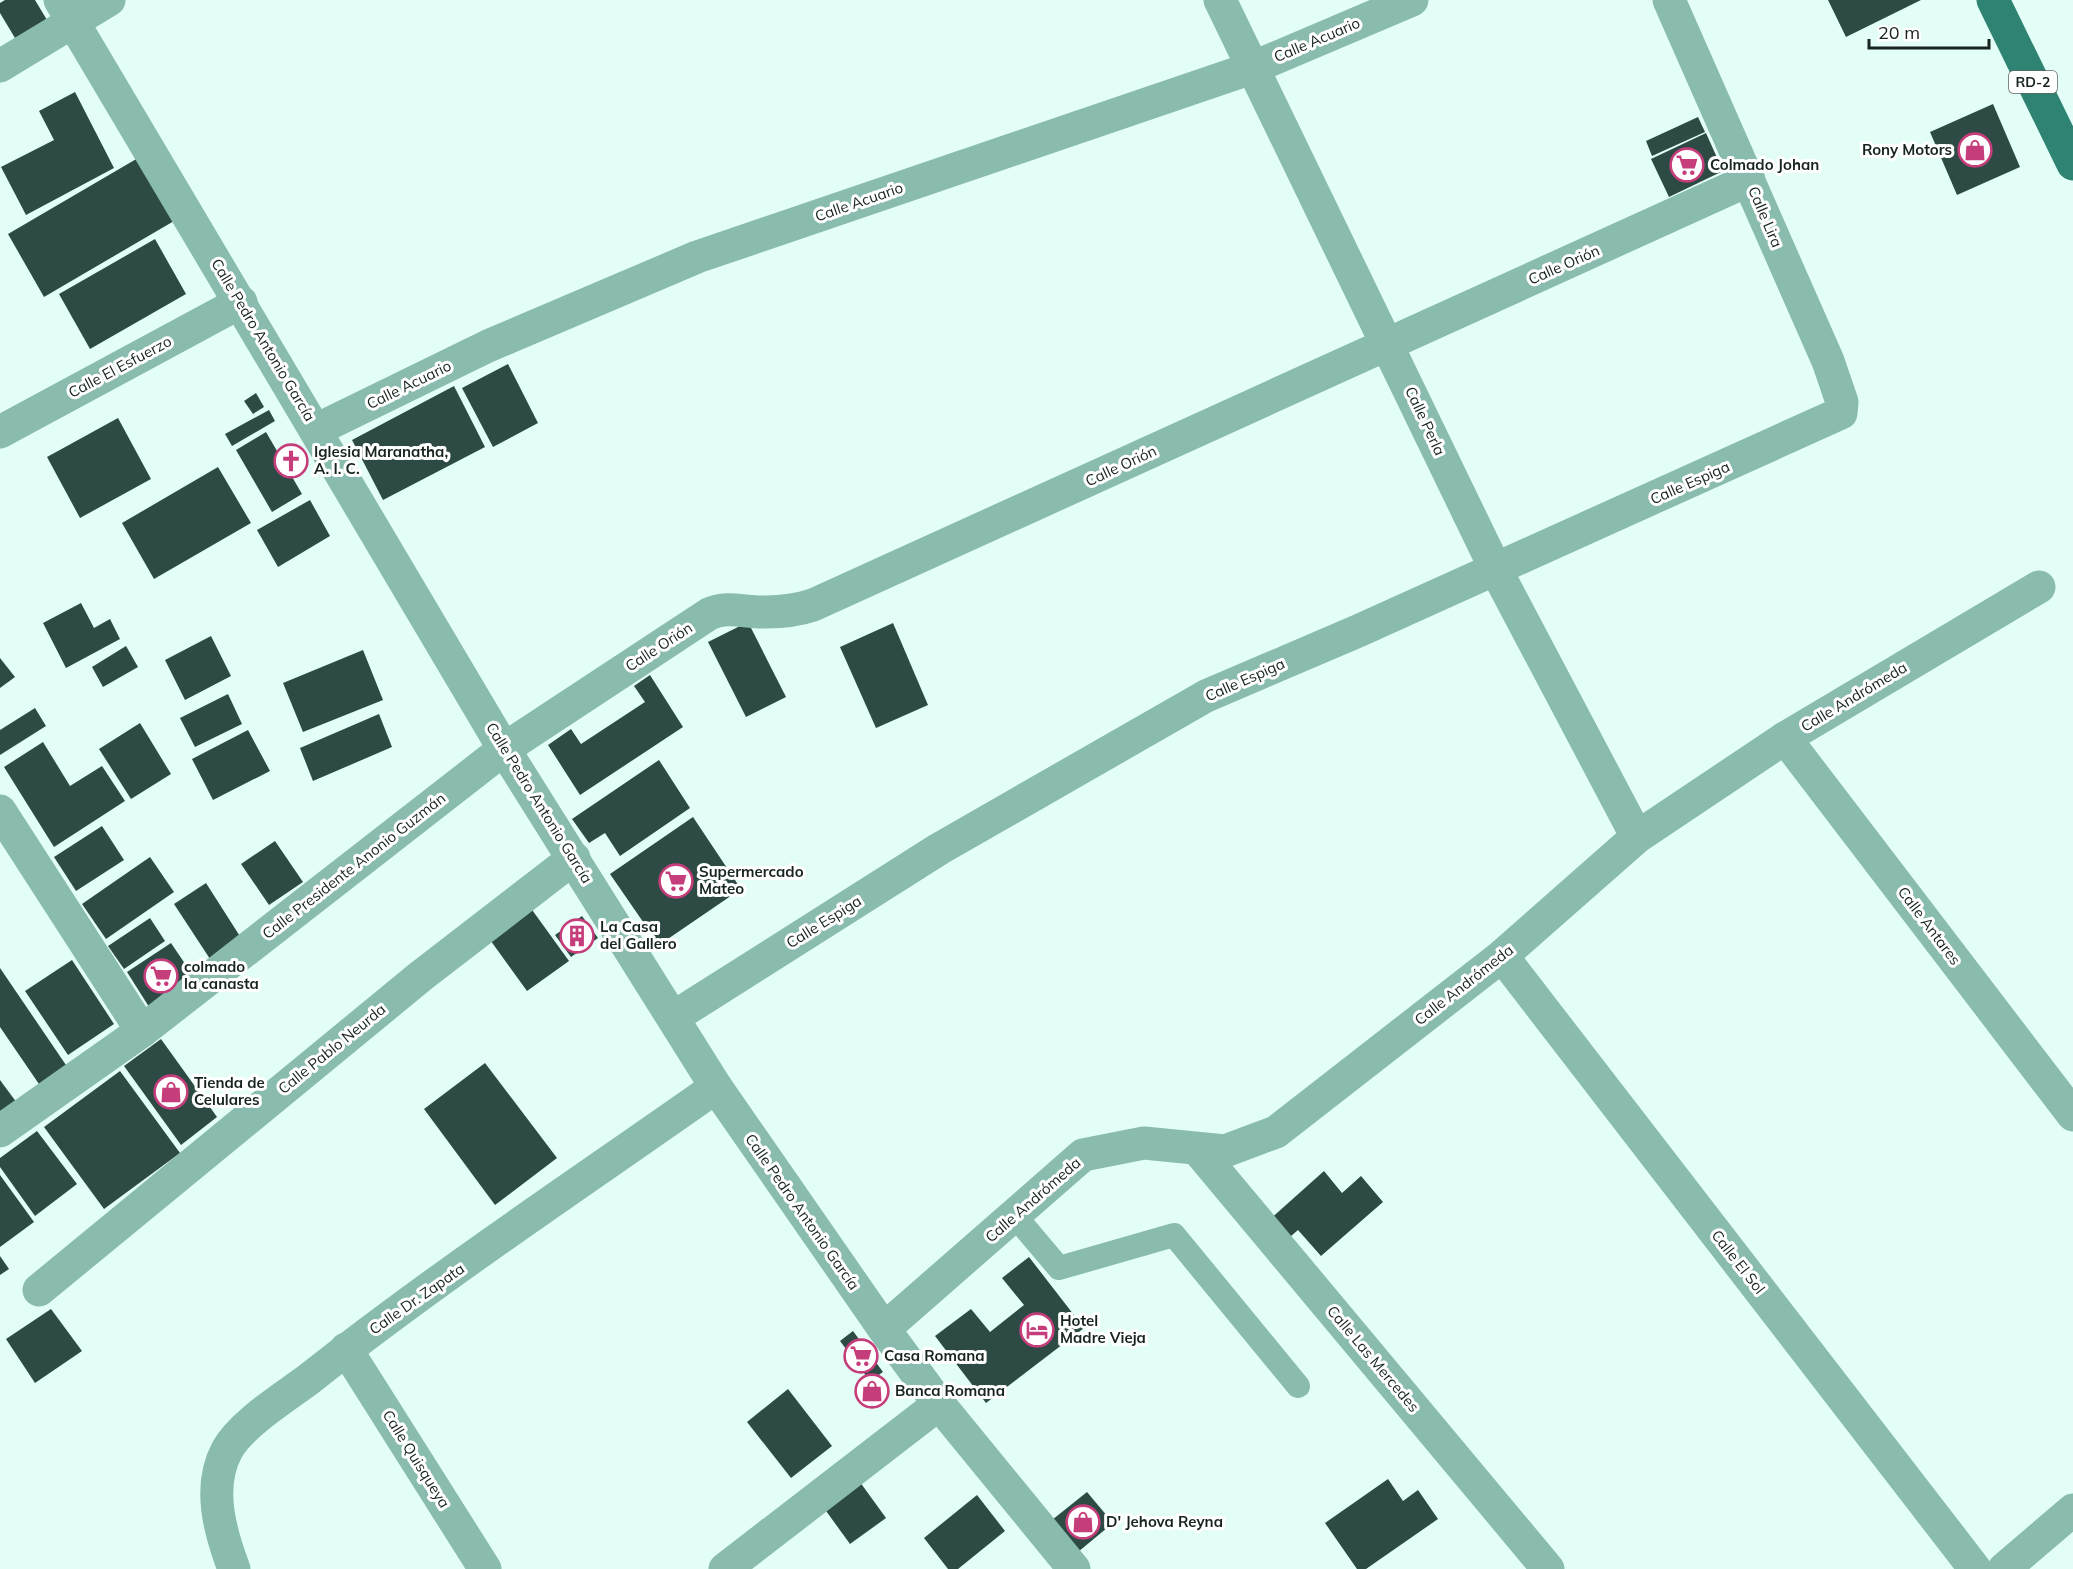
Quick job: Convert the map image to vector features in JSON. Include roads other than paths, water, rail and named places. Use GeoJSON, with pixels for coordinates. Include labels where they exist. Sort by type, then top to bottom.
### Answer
{"type":"FeatureCollection","features":[{"type":"Feature","properties":{"kind":"main road","name":"RD-2"},"geometry":{"type":"LineString","coordinates":[[1993,0],[2073,164]]}},
{"type":"Feature","properties":{"kind":"street"},"geometry":{"type":"LineString","coordinates":[[0,66],[67,11],[109,0]]}},
{"type":"Feature","properties":{"kind":"street","name":"Calle Perla"},"geometry":{"type":"LineString","coordinates":[[1220,0],[1496,570],[1637,837]]}},
{"type":"Feature","properties":{"kind":"street","name":"Calle Acuario"},"geometry":{"type":"LineString","coordinates":[[316,430],[488,346],[697,257],[1252,68],[1412,0]]}},
{"type":"Feature","properties":{"kind":"street","name":"Calle Lira"},"geometry":{"type":"LineString","coordinates":[[1669,0],[1828,361],[1842,402]]}},
{"type":"Feature","properties":{"kind":"street","name":"Calle Pedro Antonio García"},"geometry":{"type":"LineString","coordinates":[[67,11],[504,749],[716,1087],[884,1329],[939,1404],[1074,1569]]}},
{"type":"Feature","properties":{"kind":"street","name":"Calle Orión"},"geometry":{"type":"LineString","coordinates":[[504,749],[716,611],[726,608],[764,613],[801,609],[813,605],[1749,180]]}},
{"type":"Feature","properties":{"kind":"street","name":"Calle El Esfuerzo"},"geometry":{"type":"LineString","coordinates":[[0,432],[241,302]]}},
{"type":"Feature","properties":{"kind":"street","name":"Calle Espiga"},"geometry":{"type":"LineString","coordinates":[[674,1017],[939,849],[1206,696],[1496,570],[1805,431],[1841,413],[1842,402]]}},
{"type":"Feature","properties":{"kind":"street","name":"Calle Andrómeda"},"geometry":{"type":"LineString","coordinates":[[884,1329],[1083,1155],[1144,1143],[1226,1151],[1276,1132],[1502,956],[1637,837],[1785,738],[2039,587]]}},
{"type":"Feature","properties":{"kind":"street","name":"Calle Antares"},"geometry":{"type":"LineString","coordinates":[[1785,738],[2073,1115]]}},
{"type":"Feature","properties":{"kind":"street","name":"Calle Presidente Anonio Guzmán"},"geometry":{"type":"LineString","coordinates":[[0,1131],[142,1031],[504,749]]}},
{"type":"Feature","properties":{"kind":"street"},"geometry":{"type":"LineString","coordinates":[[0,811],[142,1031]]}},
{"type":"Feature","properties":{"kind":"street","name":"Calle Pablo Neurda"},"geometry":{"type":"LineString","coordinates":[[39,1290],[421,976],[574,858]]}},
{"type":"Feature","properties":{"kind":"street","name":"Calle El Sol"},"geometry":{"type":"LineString","coordinates":[[1502,956],[1975,1569]]}},
{"type":"Feature","properties":{"kind":"street","name":"Calle Dr. Zapata"},"geometry":{"type":"LineString","coordinates":[[234,1569],[218,1512],[217,1494],[221,1462],[228,1447],[249,1426],[346,1349],[716,1087]]}},
{"type":"Feature","properties":{"kind":"street","name":"Calle Las Mercedes"},"geometry":{"type":"LineString","coordinates":[[1198,1150],[1548,1569]]}},
{"type":"Feature","properties":{"kind":"street","name":"Calle Quisqueya"},"geometry":{"type":"LineString","coordinates":[[346,1349],[485,1569]]}},
{"type":"Feature","properties":{"kind":"street"},"geometry":{"type":"LineString","coordinates":[[725,1569],[939,1404]]}},
{"type":"Feature","properties":{"kind":"street"},"geometry":{"type":"LineString","coordinates":[[2004,1569],[2073,1510]]}},
{"type":"Feature","properties":{"kind":"lane"},"geometry":{"type":"LineString","coordinates":[[1015,1216],[1059,1268],[1174,1235],[1298,1386]]}},
{"type":"Feature","properties":{"kind":"place","name":"Rony Motors"},"geometry":{"type":"Point","coordinates":[1975,150]}},
{"type":"Feature","properties":{"kind":"place","name":"Colmado Johan"},"geometry":{"type":"Point","coordinates":[1687,165]}},
{"type":"Feature","properties":{"kind":"place","name":"Iglesia Maranatha, A. I. C."},"geometry":{"type":"Point","coordinates":[291,461]}},
{"type":"Feature","properties":{"kind":"place","name":"Supermercado Mateo"},"geometry":{"type":"Point","coordinates":[676,881]}},
{"type":"Feature","properties":{"kind":"place","name":"La Casa del Gallero"},"geometry":{"type":"Point","coordinates":[577,936]}},
{"type":"Feature","properties":{"kind":"place","name":"colmado la canasta"},"geometry":{"type":"Point","coordinates":[161,976]}},
{"type":"Feature","properties":{"kind":"place","name":"Tienda de Celulares"},"geometry":{"type":"Point","coordinates":[171,1092]}},
{"type":"Feature","properties":{"kind":"place","name":"Hotel Madre Vieja"},"geometry":{"type":"Point","coordinates":[1037,1330]}},
{"type":"Feature","properties":{"kind":"place","name":"Casa Romana"},"geometry":{"type":"Point","coordinates":[861,1356]}},
{"type":"Feature","properties":{"kind":"place","name":"Banca Romana"},"geometry":{"type":"Point","coordinates":[872,1391]}},
{"type":"Feature","properties":{"kind":"place","name":"D' Jehova Reyna"},"geometry":{"type":"Point","coordinates":[1083,1522]}}]}
